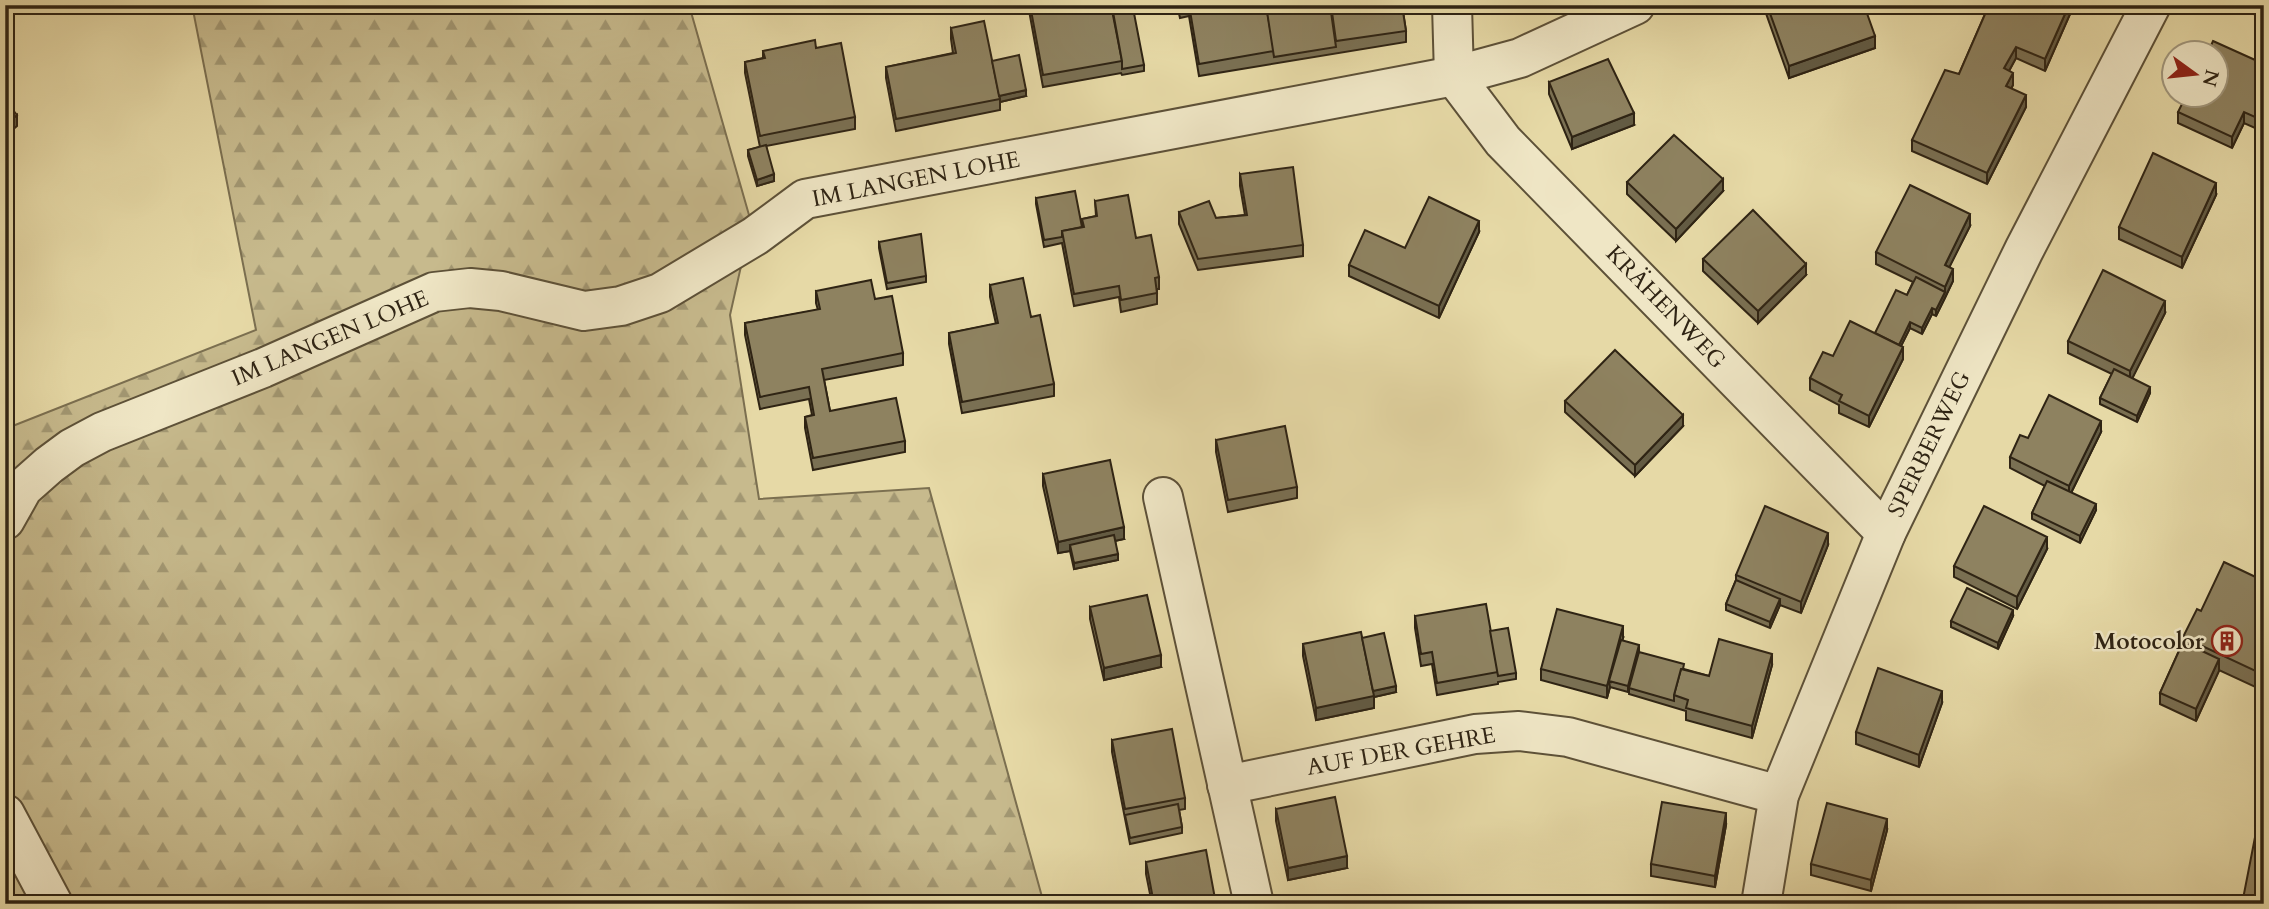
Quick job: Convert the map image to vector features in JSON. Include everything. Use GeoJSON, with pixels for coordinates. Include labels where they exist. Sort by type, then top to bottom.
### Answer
{"type":"FeatureCollection","features":[{"type":"Feature","properties":{"kind":"street"},"geometry":{"type":"LineString","coordinates":[[1452,5],[1454,76]]}},
{"type":"Feature","properties":{"kind":"street","name":"IM LANGEN LOHE"},"geometry":{"type":"LineString","coordinates":[[5,520],[23,488],[72,448],[102,432],[262,368],[434,292],[470,288],[501,291],[584,311],[621,306],[660,293],[755,236],[805,199],[1454,76],[1520,58],[1635,5]]}},
{"type":"Feature","properties":{"kind":"street","name":"SPERBERWEG"},"geometry":{"type":"LineString","coordinates":[[1761,904],[1779,795],[1886,533],[2024,250],[2151,5]]}},
{"type":"Feature","properties":{"kind":"street","name":"KRÄHENWEG"},"geometry":{"type":"LineString","coordinates":[[1454,76],[1503,141],[1886,533]]}},
{"type":"Feature","properties":{"kind":"street"},"geometry":{"type":"LineString","coordinates":[[1163,497],[1254,904]]}},
{"type":"Feature","properties":{"kind":"street","name":"AUF DER GEHRE"},"geometry":{"type":"LineString","coordinates":[[1227,785],[1475,734],[1519,731],[1568,737],[1779,795]]}},
{"type":"Feature","properties":{"kind":"street"},"geometry":{"type":"LineString","coordinates":[[5,814],[53,904]]}},
{"type":"Feature","properties":{"kind":"green space"},"geometry":{"type":"Polygon","coordinates":[[[192,5],[689,5],[751,222],[730,315],[759,499],[929,488],[1044,904],[5,904],[5,429],[256,330],[192,5]]]}},
{"type":"Feature","properties":{"kind":"building"},"geometry":{"type":"Polygon","coordinates":[[[1030,5],[1111,5],[1122,61],[1043,75],[1030,5]]]}},
{"type":"Feature","properties":{"kind":"building"},"geometry":{"type":"Polygon","coordinates":[[[1189,5],[1266,5],[1274,51],[1199,64],[1189,5]]]}},
{"type":"Feature","properties":{"kind":"building"},"geometry":{"type":"Polygon","coordinates":[[[1266,5],[1330,5],[1336,47],[1274,57],[1266,5]]]}},
{"type":"Feature","properties":{"kind":"building"},"geometry":{"type":"Polygon","coordinates":[[[1331,5],[1402,5],[1406,31],[1336,41],[1331,5]]]}},
{"type":"Feature","properties":{"kind":"building"},"geometry":{"type":"Polygon","coordinates":[[[1767,5],[1864,5],[1875,36],[1789,66],[1767,5]]]}},
{"type":"Feature","properties":{"kind":"building"},"geometry":{"type":"Polygon","coordinates":[[[1989,5],[2069,5],[2045,59],[2016,47],[2004,68],[2013,73],[2006,86],[2026,95],[1987,173],[1912,140],[1945,70],[1959,74],[1989,5]]]}},
{"type":"Feature","properties":{"kind":"building"},"geometry":{"type":"Polygon","coordinates":[[[1133,8],[1144,65],[1122,69],[1113,12],[1133,8]]]}},
{"type":"Feature","properties":{"kind":"building"},"geometry":{"type":"Polygon","coordinates":[[[984,21],[1000,99],[896,119],[886,67],[956,53],[951,28],[984,21]]]}},
{"type":"Feature","properties":{"kind":"building"},"geometry":{"type":"Polygon","coordinates":[[[815,40],[816,48],[841,43],[855,117],[760,136],[745,62],[765,58],[763,51],[815,40]]]}},
{"type":"Feature","properties":{"kind":"building"},"geometry":{"type":"Polygon","coordinates":[[[2230,49],[2264,64],[2264,121],[2244,112],[2232,137],[2178,112],[2180,108],[2230,108],[2230,49]]]}},
{"type":"Feature","properties":{"kind":"building"},"geometry":{"type":"Polygon","coordinates":[[[1019,55],[1026,90],[999,96],[992,61],[1019,55]]]}},
{"type":"Feature","properties":{"kind":"building"},"geometry":{"type":"Polygon","coordinates":[[[1608,59],[1634,113],[1572,137],[1549,82],[1608,59]]]}},
{"type":"Feature","properties":{"kind":"building"},"geometry":{"type":"Polygon","coordinates":[[[5,100],[17,115],[5,125],[5,100]]]}},
{"type":"Feature","properties":{"kind":"building"},"geometry":{"type":"Polygon","coordinates":[[[1674,135],[1723,179],[1676,229],[1627,182],[1674,135]]]}},
{"type":"Feature","properties":{"kind":"building"},"geometry":{"type":"Polygon","coordinates":[[[766,145],[774,174],[757,180],[748,150],[766,145]]]}},
{"type":"Feature","properties":{"kind":"building"},"geometry":{"type":"Polygon","coordinates":[[[2153,153],[2216,183],[2182,257],[2119,227],[2153,153]]]}},
{"type":"Feature","properties":{"kind":"building"},"geometry":{"type":"Polygon","coordinates":[[[1293,167],[1303,245],[1198,259],[1179,212],[1209,201],[1216,218],[1247,215],[1240,174],[1293,167]]]}},
{"type":"Feature","properties":{"kind":"building"},"geometry":{"type":"Polygon","coordinates":[[[1910,185],[1970,214],[1945,265],[1953,269],[1945,287],[1876,252],[1910,185]]]}},
{"type":"Feature","properties":{"kind":"building"},"geometry":{"type":"Polygon","coordinates":[[[1075,191],[1082,227],[1062,231],[1062,237],[1044,240],[1036,198],[1075,191]]]}},
{"type":"Feature","properties":{"kind":"building"},"geometry":{"type":"Polygon","coordinates":[[[1128,195],[1136,238],[1151,235],[1159,277],[1155,278],[1157,293],[1121,300],[1119,286],[1074,294],[1062,231],[1084,227],[1082,219],[1097,216],[1095,201],[1128,195]]]}},
{"type":"Feature","properties":{"kind":"building"},"geometry":{"type":"Polygon","coordinates":[[[1429,197],[1479,221],[1439,306],[1349,265],[1365,230],[1405,248],[1429,197]]]}},
{"type":"Feature","properties":{"kind":"building"},"geometry":{"type":"Polygon","coordinates":[[[1753,210],[1806,264],[1758,311],[1703,259],[1753,210]]]}},
{"type":"Feature","properties":{"kind":"building"},"geometry":{"type":"Polygon","coordinates":[[[921,234],[926,276],[887,283],[879,242],[921,234]]]}},
{"type":"Feature","properties":{"kind":"building"},"geometry":{"type":"Polygon","coordinates":[[[2103,270],[2165,301],[2130,371],[2068,341],[2103,270]]]}},
{"type":"Feature","properties":{"kind":"building"},"geometry":{"type":"Polygon","coordinates":[[[1916,277],[1945,292],[1936,310],[1932,308],[1922,328],[1910,322],[1899,345],[1875,333],[1896,290],[1907,295],[1916,277]]]}},
{"type":"Feature","properties":{"kind":"building"},"geometry":{"type":"Polygon","coordinates":[[[1023,278],[1031,317],[1040,315],[1054,384],[962,402],[949,333],[998,323],[990,285],[1023,278]]]}},
{"type":"Feature","properties":{"kind":"building"},"geometry":{"type":"Polygon","coordinates":[[[871,280],[875,299],[892,296],[903,353],[822,369],[830,411],[896,398],[905,441],[813,458],[805,417],[814,415],[809,387],[760,397],[745,323],[820,309],[816,291],[871,280]]]}},
{"type":"Feature","properties":{"kind":"building"},"geometry":{"type":"Polygon","coordinates":[[[1850,321],[1903,347],[1869,416],[1839,401],[1842,395],[1810,378],[1823,352],[1833,356],[1850,321]]]}},
{"type":"Feature","properties":{"kind":"building"},"geometry":{"type":"Polygon","coordinates":[[[1615,350],[1683,415],[1635,465],[1565,401],[1615,350]]]}},
{"type":"Feature","properties":{"kind":"building"},"geometry":{"type":"Polygon","coordinates":[[[2114,369],[2150,387],[2137,416],[2100,398],[2114,369]]]}},
{"type":"Feature","properties":{"kind":"building"},"geometry":{"type":"Polygon","coordinates":[[[2049,395],[2101,421],[2069,486],[2010,457],[2020,435],[2028,438],[2049,395]]]}},
{"type":"Feature","properties":{"kind":"building"},"geometry":{"type":"Polygon","coordinates":[[[1285,426],[1297,487],[1228,500],[1216,440],[1285,426]]]}},
{"type":"Feature","properties":{"kind":"building"},"geometry":{"type":"Polygon","coordinates":[[[1110,460],[1124,527],[1058,542],[1043,474],[1110,460]]]}},
{"type":"Feature","properties":{"kind":"building"},"geometry":{"type":"Polygon","coordinates":[[[2047,481],[2096,504],[2080,536],[2032,513],[2047,481]]]}},
{"type":"Feature","properties":{"kind":"building"},"geometry":{"type":"Polygon","coordinates":[[[1765,506],[1828,533],[1801,602],[1736,575],[1765,506]]]}},
{"type":"Feature","properties":{"kind":"building"},"geometry":{"type":"Polygon","coordinates":[[[1984,506],[2047,537],[2017,597],[1954,566],[1984,506]]]}},
{"type":"Feature","properties":{"kind":"building"},"geometry":{"type":"Polygon","coordinates":[[[1114,535],[1118,554],[1074,563],[1070,545],[1114,535]]]}},
{"type":"Feature","properties":{"kind":"building","name":"Motocolor"},"geometry":{"type":"Polygon","coordinates":[[[2224,562],[2264,581],[2264,675],[2183,637],[2197,609],[2201,611],[2224,562]]]}},
{"type":"Feature","properties":{"kind":"building"},"geometry":{"type":"Polygon","coordinates":[[[1736,580],[1780,599],[1770,622],[1726,604],[1736,580]]]}},
{"type":"Feature","properties":{"kind":"building"},"geometry":{"type":"Polygon","coordinates":[[[1967,588],[2013,610],[1998,643],[1951,621],[1967,588]]]}},
{"type":"Feature","properties":{"kind":"building"},"geometry":{"type":"Polygon","coordinates":[[[1147,595],[1161,655],[1104,668],[1090,607],[1147,595]]]}},
{"type":"Feature","properties":{"kind":"building"},"geometry":{"type":"Polygon","coordinates":[[[1486,604],[1498,672],[1437,683],[1432,652],[1421,654],[1415,616],[1486,604]]]}},
{"type":"Feature","properties":{"kind":"building"},"geometry":{"type":"Polygon","coordinates":[[[1557,609],[1623,626],[1607,686],[1541,669],[1557,609]]]}},
{"type":"Feature","properties":{"kind":"building"},"geometry":{"type":"Polygon","coordinates":[[[1508,628],[1516,673],[1498,676],[1490,631],[1508,628]]]}},
{"type":"Feature","properties":{"kind":"building"},"geometry":{"type":"Polygon","coordinates":[[[1361,632],[1374,696],[1316,708],[1303,644],[1361,632]]]}},
{"type":"Feature","properties":{"kind":"building"},"geometry":{"type":"Polygon","coordinates":[[[1384,633],[1396,686],[1373,691],[1362,638],[1384,633]]]}},
{"type":"Feature","properties":{"kind":"building"},"geometry":{"type":"Polygon","coordinates":[[[1719,639],[1772,654],[1752,726],[1686,708],[1688,700],[1674,695],[1681,669],[1709,676],[1719,639]]]}},
{"type":"Feature","properties":{"kind":"building"},"geometry":{"type":"Polygon","coordinates":[[[1621,640],[1639,645],[1628,686],[1609,681],[1621,640]]]}},
{"type":"Feature","properties":{"kind":"building"},"geometry":{"type":"Polygon","coordinates":[[[2183,642],[2219,659],[2196,709],[2160,693],[2183,642]]]}},
{"type":"Feature","properties":{"kind":"building"},"geometry":{"type":"Polygon","coordinates":[[[1639,652],[1684,664],[1674,701],[1629,688],[1639,652]]]}},
{"type":"Feature","properties":{"kind":"building"},"geometry":{"type":"Polygon","coordinates":[[[1878,668],[1942,691],[1919,755],[1856,732],[1878,668]]]}},
{"type":"Feature","properties":{"kind":"building"},"geometry":{"type":"Polygon","coordinates":[[[1172,729],[1185,798],[1125,809],[1112,740],[1172,729]]]}},
{"type":"Feature","properties":{"kind":"building"},"geometry":{"type":"Polygon","coordinates":[[[2264,791],[2264,904],[2242,904],[2264,791]]]}},
{"type":"Feature","properties":{"kind":"building"},"geometry":{"type":"Polygon","coordinates":[[[1335,797],[1347,856],[1288,868],[1276,809],[1335,797]]]}},
{"type":"Feature","properties":{"kind":"building"},"geometry":{"type":"Polygon","coordinates":[[[1662,802],[1726,813],[1715,876],[1651,864],[1662,802]]]}},
{"type":"Feature","properties":{"kind":"building"},"geometry":{"type":"Polygon","coordinates":[[[1827,803],[1887,819],[1871,880],[1811,864],[1827,803]]]}},
{"type":"Feature","properties":{"kind":"building"},"geometry":{"type":"Polygon","coordinates":[[[1178,804],[1182,827],[1130,838],[1125,815],[1178,804]]]}},
{"type":"Feature","properties":{"kind":"building"},"geometry":{"type":"Polygon","coordinates":[[[1206,850],[1216,904],[1154,904],[1146,862],[1206,850]]]}},
{"type":"Feature","properties":{"kind":"building"},"geometry":{"type":"Polygon","coordinates":[[[1821,898],[1846,904],[1820,904],[1821,898]]]}},
{"type":"Feature","properties":{"kind":"place","name":"Motocolor"},"geometry":{"type":"Point","coordinates":[2227,641]}}]}
